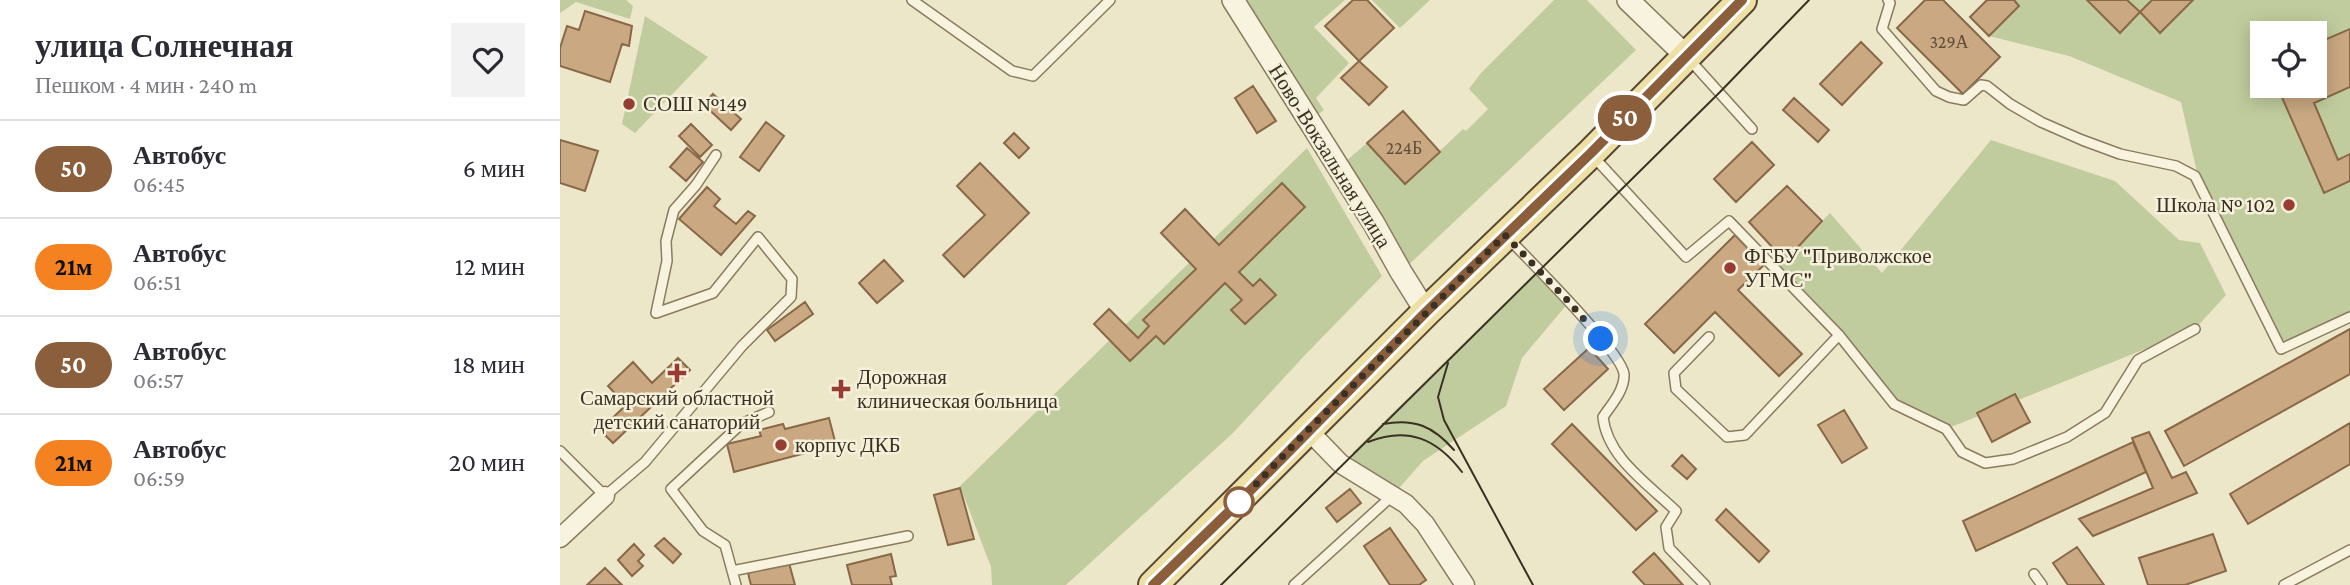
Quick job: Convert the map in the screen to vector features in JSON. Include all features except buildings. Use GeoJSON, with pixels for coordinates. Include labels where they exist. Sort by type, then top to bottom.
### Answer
{"type":"FeatureCollection","features":[{"type":"Feature","properties":{"kind":"main road"},"geometry":{"type":"LineString","coordinates":[[1153,585],[1239,502],[1426,312],[1591,153],[1742,0]]}},
{"type":"Feature","properties":{"kind":"street","name":"Ново-Вокзальная улица"},"geometry":{"type":"LineString","coordinates":[[1233,0],[1373,222],[1426,312]]}},
{"type":"Feature","properties":{"kind":"street"},"geometry":{"type":"LineString","coordinates":[[1628,0],[1685,55]]}},
{"type":"Feature","properties":{"kind":"street"},"geometry":{"type":"LineString","coordinates":[[1308,430],[1341,464],[1406,504],[1425,524],[1465,585]]}},
{"type":"Feature","properties":{"kind":"street"},"geometry":{"type":"LineString","coordinates":[[560,538],[605,496]]}},
{"type":"Feature","properties":{"kind":"lane"},"geometry":{"type":"LineString","coordinates":[[912,0],[1012,71],[1033,76],[1110,0]]}},
{"type":"Feature","properties":{"kind":"lane"},"geometry":{"type":"LineString","coordinates":[[1888,0],[1890,3],[1882,29],[1937,90],[1949,97],[1965,100],[1981,85],[1987,86],[2020,110],[2082,141],[2120,154],[2176,166],[2196,176],[2281,349],[2350,317]]}},
{"type":"Feature","properties":{"kind":"lane"},"geometry":{"type":"LineString","coordinates":[[1685,55],[1752,129]]}},
{"type":"Feature","properties":{"kind":"lane"},"geometry":{"type":"LineString","coordinates":[[1591,153],[1686,257],[1729,221],[1839,335],[1894,404],[1946,429],[1962,453],[1985,463],[2013,459],[2056,442],[2105,413],[2138,360],[2194,329]]}},
{"type":"Feature","properties":{"kind":"lane"},"geometry":{"type":"LineString","coordinates":[[560,451],[605,496],[645,462],[742,346],[791,298],[792,279],[758,237],[713,292],[656,313],[667,261],[666,241],[674,211],[716,155]]}},
{"type":"Feature","properties":{"kind":"lane"},"geometry":{"type":"LineString","coordinates":[[1505,235],[1569,302],[1616,358],[1624,374],[1619,394],[1603,417],[1604,432],[1615,453],[1676,511],[1667,527],[1669,548],[1705,585]]}},
{"type":"Feature","properties":{"kind":"lane"},"geometry":{"type":"LineString","coordinates":[[1709,337],[1674,373],[1676,389],[1727,437],[1745,435],[1839,335]]}},
{"type":"Feature","properties":{"kind":"lane"},"geometry":{"type":"LineString","coordinates":[[736,585],[725,545],[704,531],[671,489],[741,425],[769,412]]}},
{"type":"Feature","properties":{"kind":"lane"},"geometry":{"type":"LineString","coordinates":[[1294,585],[1393,495]]}},
{"type":"Feature","properties":{"kind":"lane"},"geometry":{"type":"LineString","coordinates":[[732,570],[908,536]]}},
{"type":"Feature","properties":{"kind":"lane"},"geometry":{"type":"LineString","coordinates":[[2284,585],[2350,550]]}},
{"type":"Feature","properties":{"kind":"lane"},"geometry":{"type":"LineString","coordinates":[[2034,574],[2042,585]]}},
{"type":"Feature","properties":{"kind":"green space"},"geometry":{"type":"Polygon","coordinates":[[[560,0],[626,0],[633,6],[630,19],[576,2],[560,13],[560,0]]]}},
{"type":"Feature","properties":{"kind":"green space"},"geometry":{"type":"Polygon","coordinates":[[[1233,0],[1345,0],[1314,27],[1349,63],[1316,98],[1324,110],[1308,122],[1233,0]]]}},
{"type":"Feature","properties":{"kind":"green space"},"geometry":{"type":"Polygon","coordinates":[[[1372,0],[1430,0],[1400,28],[1372,0]]]}},
{"type":"Feature","properties":{"kind":"green space"},"geometry":{"type":"Polygon","coordinates":[[[1554,0],[1587,0],[1636,50],[1401,272],[1338,168],[1367,143],[1405,184],[1488,109],[1469,89],[1481,73],[1554,0]]]}},
{"type":"Feature","properties":{"kind":"green space","name":"Школа № 102"},"geometry":{"type":"Polygon","coordinates":[[[1998,0],[2350,0],[2350,323],[2281,349],[2200,186],[2181,102],[2069,56],[1989,36],[1998,0]]]}},
{"type":"Feature","properties":{"kind":"green space"},"geometry":{"type":"Polygon","coordinates":[[[645,16],[708,57],[635,133],[622,124],[645,16]]]}},
{"type":"Feature","properties":{"kind":"green space"},"geometry":{"type":"Polygon","coordinates":[[[1991,140],[2115,181],[2179,240],[2200,243],[2226,295],[2195,329],[1946,429],[1889,398],[1776,269],[1830,213],[1882,273],[1991,140]]]}},
{"type":"Feature","properties":{"kind":"green space"},"geometry":{"type":"Polygon","coordinates":[[[1307,148],[1382,276],[1233,433],[1066,585],[992,585],[991,567],[960,486],[1307,148]]]}},
{"type":"Feature","properties":{"kind":"green space"},"geometry":{"type":"Polygon","coordinates":[[[1538,270],[1569,302],[1522,358],[1506,406],[1423,461],[1393,495],[1351,470],[1353,452],[1538,270]]]}},
{"type":"Feature","properties":{"kind":"tram line"},"geometry":{"type":"LineString","coordinates":[[1221,585],[1720,92],[1809,0]]}},
{"type":"Feature","properties":{"kind":"tram line"},"geometry":{"type":"LineString","coordinates":[[1448,363],[1438,397],[1444,420],[1533,585]]}},
{"type":"Feature","properties":{"kind":"tram line"},"geometry":{"type":"LineString","coordinates":[[1383,424],[1414,423],[1438,435],[1454,450]]}},
{"type":"Feature","properties":{"kind":"tram line"},"geometry":{"type":"LineString","coordinates":[[1368,442],[1396,435],[1421,439],[1442,451],[1462,472]]}},
{"type":"Feature","properties":{"kind":"bus line","name":"50"},"geometry":{"type":"LineString","coordinates":[[1153,585],[1239,502],[1426,312],[1591,153],[1742,0]]}},
{"type":"Feature","properties":{"kind":"place","name":"СОШ №149"},"geometry":{"type":"Point","coordinates":[629,104]}},
{"type":"Feature","properties":{"kind":"place","name":"Школа № 102"},"geometry":{"type":"Point","coordinates":[2289,205]}},
{"type":"Feature","properties":{"kind":"place","name":"ФГБУ \"Приволжское УГМС\""},"geometry":{"type":"Point","coordinates":[1730,268]}},
{"type":"Feature","properties":{"kind":"place","name":"Самарский областной детский санаторий"},"geometry":{"type":"Point","coordinates":[677,373]}},
{"type":"Feature","properties":{"kind":"place","name":"Дорожная клиническая больница"},"geometry":{"type":"Point","coordinates":[841,389]}},
{"type":"Feature","properties":{"kind":"place","name":"корпус ДКБ"},"geometry":{"type":"Point","coordinates":[781,445]}},
{"type":"Feature","properties":{"kind":"route"},"geometry":{"type":"LineString","coordinates":[[1239,502],[1505,235],[1601,339]]}}]}
